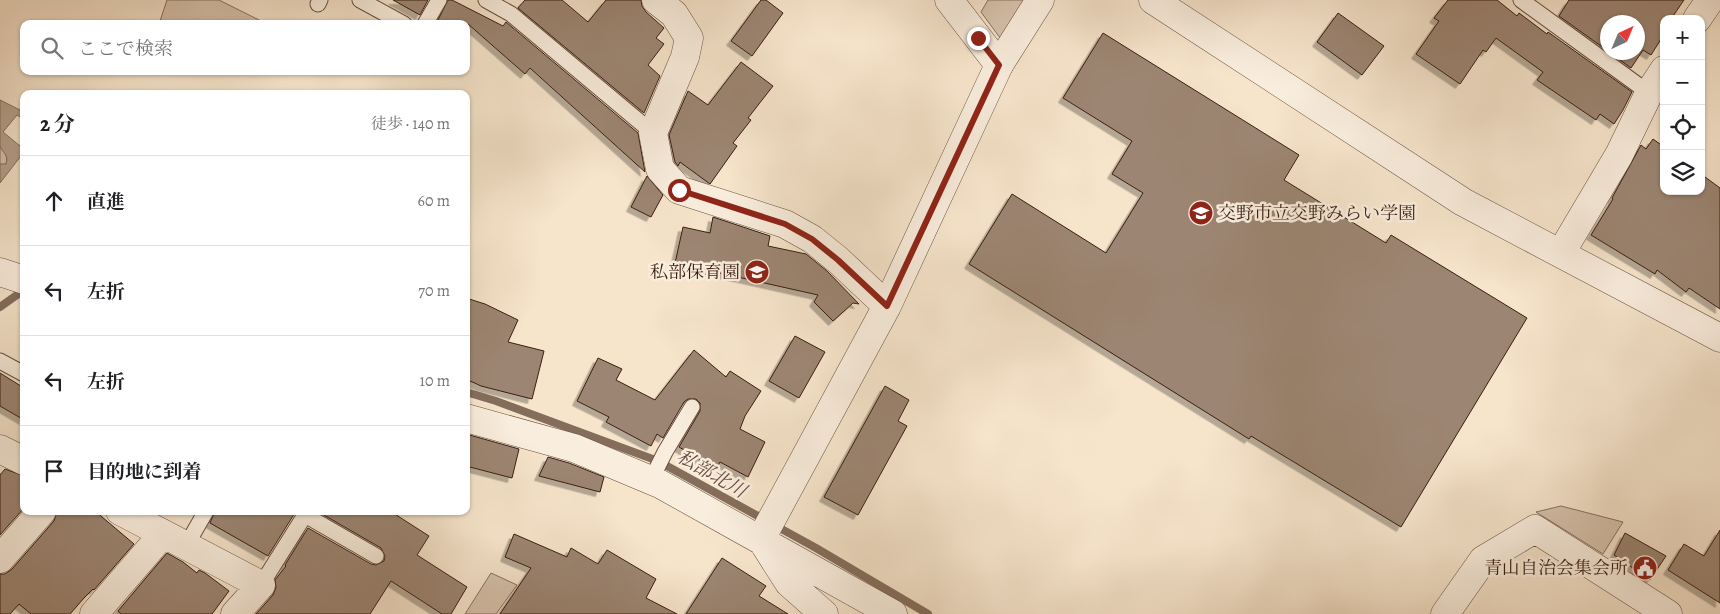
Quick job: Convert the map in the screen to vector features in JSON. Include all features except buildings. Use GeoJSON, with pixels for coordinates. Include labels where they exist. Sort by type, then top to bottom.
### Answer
{"type":"FeatureCollection","features":[{"type":"Feature","properties":{"kind":"street"},"geometry":{"type":"LineString","coordinates":[[656,0],[674,14],[689,38],[685,57],[653,133],[660,169],[679,190],[785,224],[812,239],[838,260],[887,306]]}},
{"type":"Feature","properties":{"kind":"street"},"geometry":{"type":"LineString","coordinates":[[949,0],[999,65]]}},
{"type":"Feature","properties":{"kind":"street"},"geometry":{"type":"LineString","coordinates":[[761,539],[887,306],[999,65],[1040,0]]}},
{"type":"Feature","properties":{"kind":"street"},"geometry":{"type":"LineString","coordinates":[[1153,0],[1464,202],[1720,338]]}},
{"type":"Feature","properties":{"kind":"street"},"geometry":{"type":"LineString","coordinates":[[1561,253],[1619,155],[1656,81]]}},
{"type":"Feature","properties":{"kind":"street"},"geometry":{"type":"LineString","coordinates":[[0,272],[20,279]]}},
{"type":"Feature","properties":{"kind":"street"},"geometry":{"type":"LineString","coordinates":[[470,419],[574,448],[654,474],[761,539],[893,614]]}},
{"type":"Feature","properties":{"kind":"street"},"geometry":{"type":"LineString","coordinates":[[0,449],[20,459]]}},
{"type":"Feature","properties":{"kind":"street"},"geometry":{"type":"LineString","coordinates":[[0,559],[38,515]]}},
{"type":"Feature","properties":{"kind":"street"},"geometry":{"type":"LineString","coordinates":[[128,515],[261,585],[235,614]]}},
{"type":"Feature","properties":{"kind":"street"},"geometry":{"type":"LineString","coordinates":[[1445,614],[1483,560],[1534,529],[1668,614]]}},
{"type":"Feature","properties":{"kind":"street"},"geometry":{"type":"LineString","coordinates":[[761,539],[789,583],[824,614]]}},
{"type":"Feature","properties":{"kind":"street"},"geometry":{"type":"LineString","coordinates":[[94,614],[175,540]]}},
{"type":"Feature","properties":{"kind":"lane"},"geometry":{"type":"LineString","coordinates":[[360,0],[397,20]]}},
{"type":"Feature","properties":{"kind":"lane"},"geometry":{"type":"LineString","coordinates":[[428,20],[439,0]]}},
{"type":"Feature","properties":{"kind":"lane"},"geometry":{"type":"LineString","coordinates":[[486,0],[511,14],[653,133]]}},
{"type":"Feature","properties":{"kind":"lane"},"geometry":{"type":"LineString","coordinates":[[1521,0],[1656,81]]}},
{"type":"Feature","properties":{"kind":"lane"},"geometry":{"type":"LineString","coordinates":[[0,361],[20,372]]}},
{"type":"Feature","properties":{"kind":"lane"},"geometry":{"type":"LineString","coordinates":[[654,474],[692,406]]}},
{"type":"Feature","properties":{"kind":"lane"},"geometry":{"type":"LineString","coordinates":[[175,540],[202,515]]}},
{"type":"Feature","properties":{"kind":"lane"},"geometry":{"type":"LineString","coordinates":[[261,585],[305,515],[376,556]]}},
{"type":"Feature","properties":{"kind":"shaded area"},"geometry":{"type":"Polygon","coordinates":[[[167,0],[219,0],[259,20],[160,20],[167,0]]]}},
{"type":"Feature","properties":{"kind":"shaded area"},"geometry":{"type":"Polygon","coordinates":[[[988,0],[1028,0],[1003,42],[981,12],[988,0]]]}},
{"type":"Feature","properties":{"kind":"shaded area"},"geometry":{"type":"Polygon","coordinates":[[[0,100],[20,110],[20,117],[17,115],[3,132],[20,146],[20,157],[0,183],[0,164],[6,164],[7,158],[0,146],[0,100]]]}},
{"type":"Feature","properties":{"kind":"shaded area"},"geometry":{"type":"Polygon","coordinates":[[[0,146],[5,152],[7,161],[3,165],[0,164],[0,146]]]}},
{"type":"Feature","properties":{"kind":"shaded area"},"geometry":{"type":"Polygon","coordinates":[[[1561,506],[1623,522],[1603,554],[1536,512],[1561,506]]]}},
{"type":"Feature","properties":{"kind":"shaded area"},"geometry":{"type":"Polygon","coordinates":[[[491,573],[517,585],[496,614],[465,614],[491,573]]]}},
{"type":"Feature","properties":{"kind":"waterway","name":"私部北川"},"geometry":{"type":"LineString","coordinates":[[0,307],[20,293]]}},
{"type":"Feature","properties":{"kind":"waterway","name":"私部北川"},"geometry":{"type":"LineString","coordinates":[[470,393],[658,461],[816,548],[928,614]]}},
{"type":"Feature","properties":{"kind":"place","name":"交野市立交野みらい学園"},"geometry":{"type":"Point","coordinates":[1201,213]}},
{"type":"Feature","properties":{"kind":"place","name":"私部保育園"},"geometry":{"type":"Point","coordinates":[757,272]}},
{"type":"Feature","properties":{"kind":"place","name":"青山自治会集会所"},"geometry":{"type":"Point","coordinates":[1645,568]}},
{"type":"Feature","properties":{"kind":"route"},"geometry":{"type":"LineString","coordinates":[[679,190],[727,207],[785,224],[812,239],[838,260],[887,306],[999,65],[978,38]]}}]}
